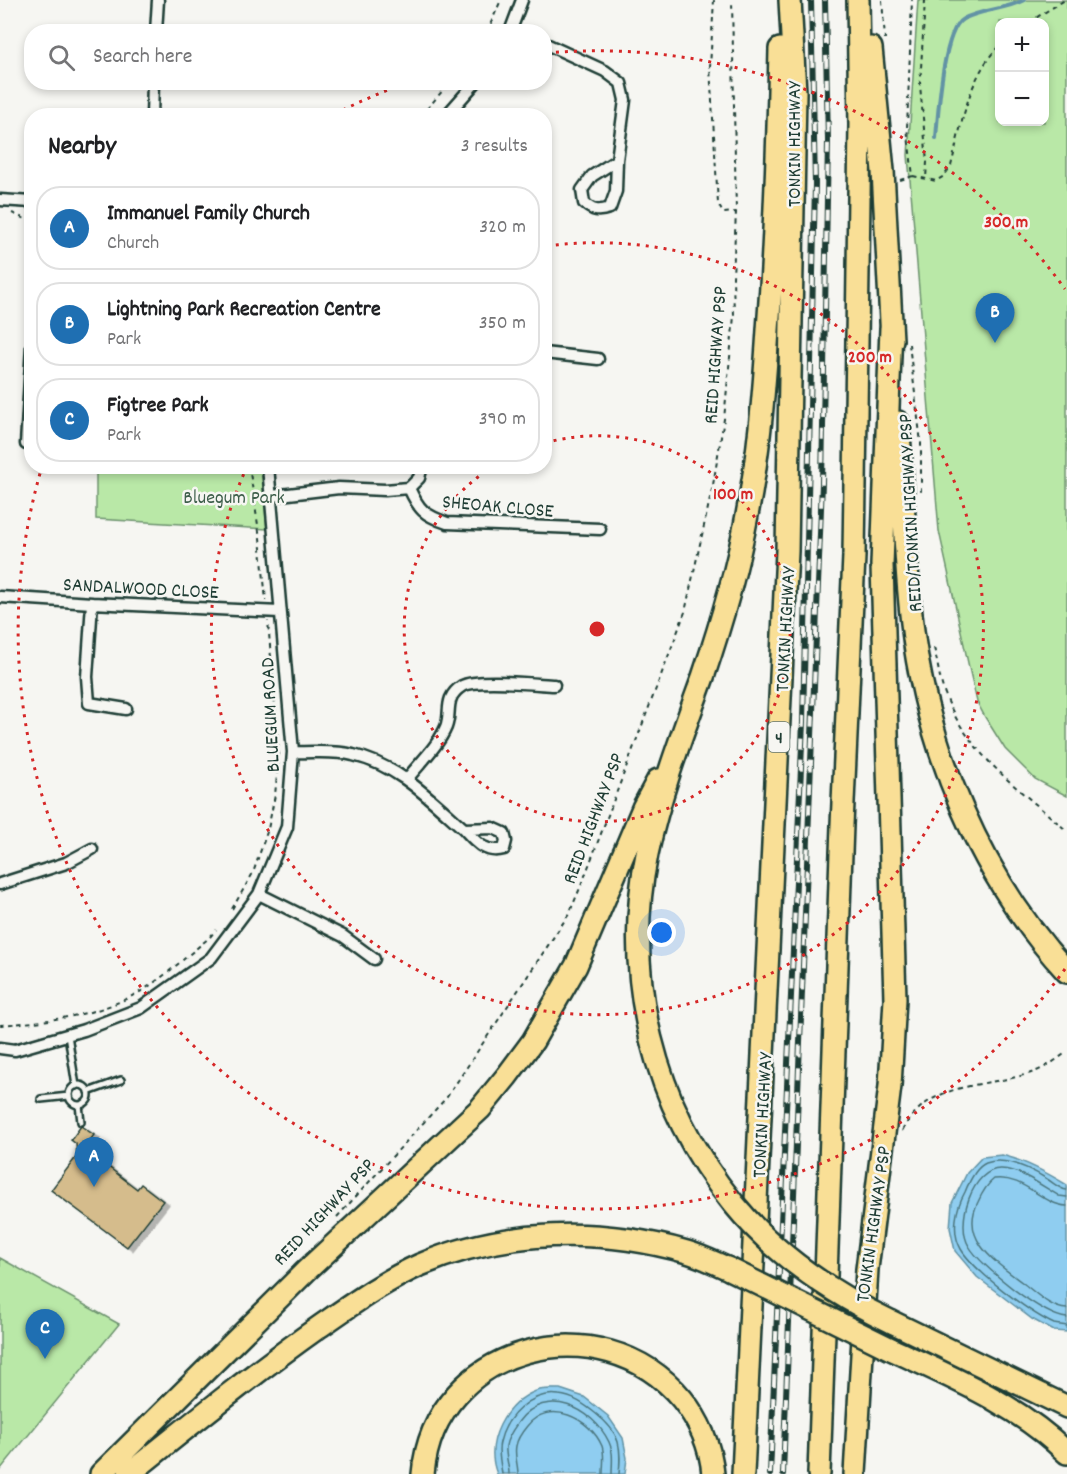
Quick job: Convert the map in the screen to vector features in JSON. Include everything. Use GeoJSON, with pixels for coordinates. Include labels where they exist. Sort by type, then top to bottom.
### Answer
{"type":"FeatureCollection","features":[{"type":"Feature","properties":{"kind":"highway"},"geometry":{"type":"LineString","coordinates":[[780,0],[775,218],[763,404],[756,460],[747,515],[726,603],[703,678],[681,736],[647,852],[638,922],[641,993],[656,1062],[683,1128],[701,1159],[733,1203],[768,1241],[795,1265],[855,1304],[1067,1407]]}},
{"type":"Feature","properties":{"kind":"highway","name":"TONKIN HIGHWAY"},"geometry":{"type":"LineString","coordinates":[[743,1474],[787,551],[795,92],[790,0]]}},
{"type":"Feature","properties":{"kind":"highway"},"geometry":{"type":"LineString","coordinates":[[819,1474],[854,556],[860,125],[858,0]]}},
{"type":"Feature","properties":{"kind":"highway"},"geometry":{"type":"LineString","coordinates":[[867,0],[883,171],[891,328],[912,625],[923,689],[940,754],[959,803],[1002,884],[1067,972]]}},
{"type":"Feature","properties":{"kind":"highway"},"geometry":{"type":"LineString","coordinates":[[855,1474],[867,1269],[890,1086],[895,999],[882,575],[891,328]]}},
{"type":"Feature","properties":{"kind":"highway"},"geometry":{"type":"LineString","coordinates":[[101,1474],[306,1271],[480,1109],[507,1076],[544,1023],[576,966],[643,808],[681,736]]}},
{"type":"Feature","properties":{"kind":"highway"},"geometry":{"type":"LineString","coordinates":[[129,1474],[282,1353],[379,1286],[420,1265],[463,1250],[507,1239],[553,1234],[599,1235],[645,1241],[689,1253],[729,1269],[970,1386],[1014,1410],[1067,1453]]}},
{"type":"Feature","properties":{"kind":"highway"},"geometry":{"type":"LineString","coordinates":[[423,1474],[435,1429],[460,1392],[476,1377],[513,1355],[545,1347],[578,1345],[620,1354],[640,1364],[675,1390],[700,1426],[708,1446],[713,1474]]}},
{"type":"Feature","properties":{"kind":"street"},"geometry":{"type":"LineString","coordinates":[[156,24],[158,0]]}},
{"type":"Feature","properties":{"kind":"street"},"geometry":{"type":"LineString","coordinates":[[516,24],[522,0]]}},
{"type":"Feature","properties":{"kind":"street"},"geometry":{"type":"LineString","coordinates":[[552,47],[605,71],[621,83],[625,100],[614,202],[610,208],[600,211],[591,210],[584,203],[582,190],[592,176],[617,160]]}},
{"type":"Feature","properties":{"kind":"street"},"geometry":{"type":"LineString","coordinates":[[152,108],[153,90]]}},
{"type":"Feature","properties":{"kind":"street"},"geometry":{"type":"LineString","coordinates":[[454,108],[469,90]]}},
{"type":"Feature","properties":{"kind":"street"},"geometry":{"type":"LineString","coordinates":[[0,200],[24,202]]}},
{"type":"Feature","properties":{"kind":"street"},"geometry":{"type":"LineString","coordinates":[[552,354],[598,359]]}},
{"type":"Feature","properties":{"kind":"street","name":"BLUEGUM ROAD"},"geometry":{"type":"LineString","coordinates":[[0,1048],[15,1050],[84,1030],[141,1008],[211,958],[259,894],[286,827],[293,752],[269,474]]}},
{"type":"Feature","properties":{"kind":"street"},"geometry":{"type":"LineString","coordinates":[[272,496],[339,488],[385,490],[409,488],[420,474]]}},
{"type":"Feature","properties":{"kind":"street","name":"SHEOAK CLOSE"},"geometry":{"type":"LineString","coordinates":[[409,488],[418,506],[429,517],[447,523],[600,529]]}},
{"type":"Feature","properties":{"kind":"street","name":"SANDALWOOD CLOSE"},"geometry":{"type":"LineString","coordinates":[[0,597],[280,612]]}},
{"type":"Feature","properties":{"kind":"street"},"geometry":{"type":"LineString","coordinates":[[92,603],[87,677],[89,703],[126,709]]}},
{"type":"Feature","properties":{"kind":"street"},"geometry":{"type":"LineString","coordinates":[[406,779],[439,739],[447,725],[448,701],[462,686],[483,682],[554,684]]}},
{"type":"Feature","properties":{"kind":"street"},"geometry":{"type":"LineString","coordinates":[[293,752],[352,754],[383,764],[406,779],[464,829]]}},
{"type":"Feature","properties":{"kind":"street"},"geometry":{"type":"LineString","coordinates":[[0,884],[66,863],[92,849]]}},
{"type":"Feature","properties":{"kind":"street"},"geometry":{"type":"LineString","coordinates":[[259,894],[343,936],[374,959]]}},
{"type":"Feature","properties":{"kind":"lane"},"geometry":{"type":"LineString","coordinates":[[68,1033],[76,1086]]}},
{"type":"Feature","properties":{"kind":"lane"},"geometry":{"type":"LineString","coordinates":[[88,1092],[122,1080]]}},
{"type":"Feature","properties":{"kind":"lane"},"geometry":{"type":"LineString","coordinates":[[76,1086],[85,1087],[88,1092],[87,1101],[80,1105],[72,1102],[69,1096],[71,1090],[76,1086]]}},
{"type":"Feature","properties":{"kind":"lane"},"geometry":{"type":"LineString","coordinates":[[41,1100],[69,1096]]}},
{"type":"Feature","properties":{"kind":"lane"},"geometry":{"type":"LineString","coordinates":[[80,1105],[81,1122]]}},
{"type":"Feature","properties":{"kind":"path"},"geometry":{"type":"LineString","coordinates":[[490,24],[501,0]]}},
{"type":"Feature","properties":{"kind":"path"},"geometry":{"type":"LineString","coordinates":[[714,0],[710,67],[718,204],[723,213],[736,212]]}},
{"type":"Feature","properties":{"kind":"path","name":"REID HIGHWAY PSP"},"geometry":{"type":"LineString","coordinates":[[335,1219],[447,1096],[568,914],[583,881],[672,650],[687,600],[713,485],[725,409],[734,315],[736,212],[732,0]]}},
{"type":"Feature","properties":{"kind":"path"},"geometry":{"type":"LineString","coordinates":[[912,0],[907,128],[914,176]]}},
{"type":"Feature","properties":{"kind":"path"},"geometry":{"type":"LineString","coordinates":[[925,0],[920,85],[927,162],[926,178]]}},
{"type":"Feature","properties":{"kind":"path"},"geometry":{"type":"LineString","coordinates":[[1036,18],[1065,0]]}},
{"type":"Feature","properties":{"kind":"path"},"geometry":{"type":"LineString","coordinates":[[897,180],[914,176],[936,181],[944,176],[951,166],[975,78],[995,49]]}},
{"type":"Feature","properties":{"kind":"path"},"geometry":{"type":"LineString","coordinates":[[428,108],[443,90]]}},
{"type":"Feature","properties":{"kind":"path"},"geometry":{"type":"LineString","coordinates":[[12,213],[24,218]]}},
{"type":"Feature","properties":{"kind":"path","name":"REID/TONKIN HIGHWAY PSP"},"geometry":{"type":"LineString","coordinates":[[909,342],[921,443],[921,502]]}},
{"type":"Feature","properties":{"kind":"path"},"geometry":{"type":"LineString","coordinates":[[229,913],[253,873],[268,829],[275,795],[279,756],[260,538],[250,474]]}},
{"type":"Feature","properties":{"kind":"path","name":"REID/TONKIN HIGHWAY PSP"},"geometry":{"type":"LineString","coordinates":[[932,638],[944,693],[960,726],[973,745],[1001,774],[1067,831]]}},
{"type":"Feature","properties":{"kind":"path"},"geometry":{"type":"LineString","coordinates":[[0,1025],[50,1021],[84,1015],[141,991],[160,979],[210,938],[216,930]]}},
{"type":"Feature","properties":{"kind":"path","name":"TONKIN HIGHWAY PSP"},"geometry":{"type":"LineString","coordinates":[[898,1137],[905,1124],[919,1109],[940,1094],[958,1087],[1032,1073],[1067,1052]]}},
{"type":"Feature","properties":{"kind":"green space"},"geometry":{"type":"Polygon","coordinates":[[[918,0],[1067,0],[1067,796],[1035,779],[1005,749],[977,702],[939,531],[908,155],[918,0]]]}},
{"type":"Feature","properties":{"kind":"green space","name":"Bluegum Park"},"geometry":{"type":"Polygon","coordinates":[[[96,474],[262,474],[267,529],[96,519],[96,474]]]}},
{"type":"Feature","properties":{"kind":"green space"},"geometry":{"type":"Polygon","coordinates":[[[0,1258],[119,1324],[0,1470],[0,1258]]]}},
{"type":"Feature","properties":{"kind":"water"},"geometry":{"type":"Polygon","coordinates":[[[1002,1155],[1036,1167],[1067,1185],[1067,1332],[1054,1331],[1032,1319],[977,1277],[955,1251],[950,1228],[952,1203],[967,1173],[982,1157],[1002,1155]]]}},
{"type":"Feature","properties":{"kind":"water"},"geometry":{"type":"Polygon","coordinates":[[[560,1389],[584,1397],[608,1416],[623,1438],[627,1458],[625,1474],[497,1474],[493,1449],[495,1437],[507,1414],[525,1397],[536,1391],[560,1389]]]}},
{"type":"Feature","properties":{"kind":"building"},"geometry":{"type":"Polygon","coordinates":[[[81,1126],[94,1135],[91,1139],[93,1155],[137,1189],[141,1184],[163,1201],[127,1247],[51,1190],[77,1156],[76,1144],[71,1140],[81,1126]]]}},
{"type":"Feature","properties":{"kind":"waterway"},"geometry":{"type":"LineString","coordinates":[[936,138],[946,55],[956,26],[970,16],[1024,0]]}},
{"type":"Feature","properties":{"kind":"railway"},"geometry":{"type":"LineString","coordinates":[[770,1474],[803,722],[815,184],[811,0]]}},
{"type":"Feature","properties":{"kind":"railway"},"geometry":{"type":"LineString","coordinates":[[783,1474],[822,483],[828,141],[825,0]]}},
{"type":"Feature","properties":{"kind":"place","name":"Lightning Park Recreation Centre"},"geometry":{"type":"Point","coordinates":[995,343]}},
{"type":"Feature","properties":{"kind":"place","name":"Immanuel Family Church"},"geometry":{"type":"Point","coordinates":[94,1187]}},
{"type":"Feature","properties":{"kind":"place","name":"Figtree Park"},"geometry":{"type":"Point","coordinates":[45,1359]}}]}
